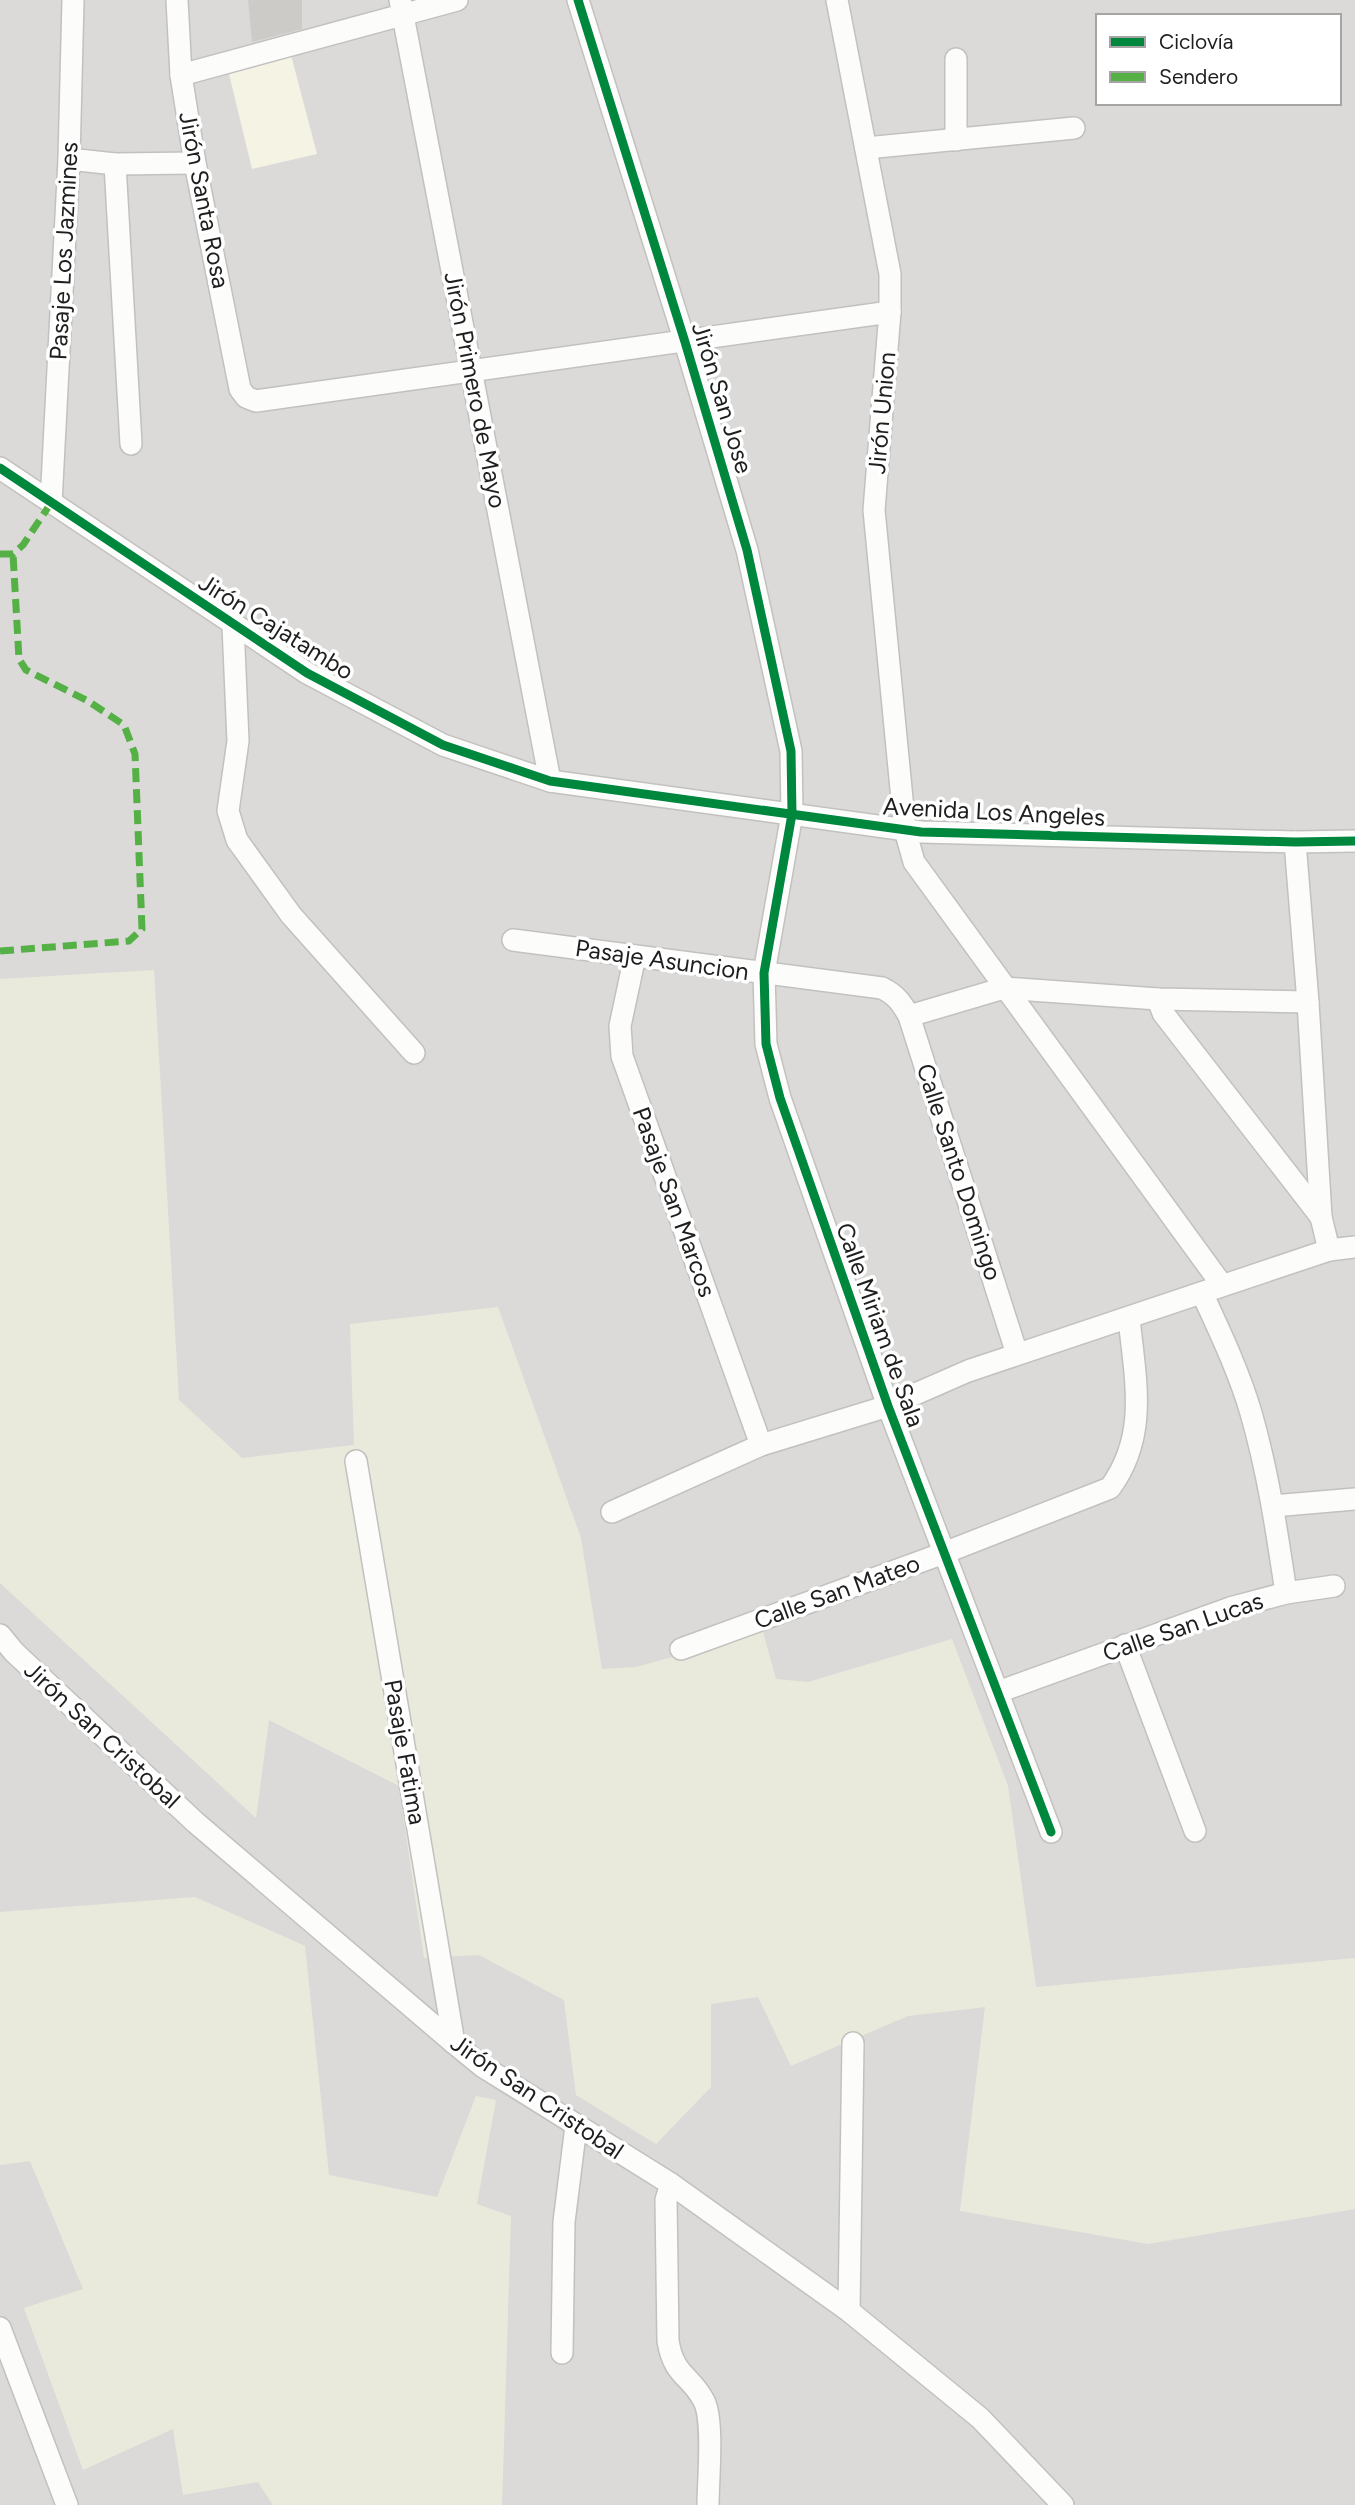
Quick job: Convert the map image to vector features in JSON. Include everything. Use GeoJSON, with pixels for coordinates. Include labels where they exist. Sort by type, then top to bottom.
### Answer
{"type":"FeatureCollection","features":[{"type":"Feature","properties":{"kind":"street","name":"Pasaje Los Jazmines"},"geometry":{"type":"LineString","coordinates":[[51,503],[69,159],[73,0]]}},
{"type":"Feature","properties":{"kind":"street","name":"Jirón Santa Rosa"},"geometry":{"type":"LineString","coordinates":[[177,0],[181,75],[195,163],[240,388],[246,397],[257,401],[472,370]]}},
{"type":"Feature","properties":{"kind":"street"},"geometry":{"type":"LineString","coordinates":[[181,75],[401,7],[457,0]]}},
{"type":"Feature","properties":{"kind":"street","name":"Jirón San Jose"},"geometry":{"type":"LineString","coordinates":[[578,0],[747,550],[791,751],[792,814]]}},
{"type":"Feature","properties":{"kind":"street","name":"Jirón Union"},"geometry":{"type":"LineString","coordinates":[[837,0],[890,274],[890,313],[874,510],[905,830],[914,862],[1222,1285]]}},
{"type":"Feature","properties":{"kind":"street","name":"Jirón Primero de Mayo"},"geometry":{"type":"LineString","coordinates":[[401,7],[550,781]]}},
{"type":"Feature","properties":{"kind":"street"},"geometry":{"type":"LineString","coordinates":[[956,59],[956,140]]}},
{"type":"Feature","properties":{"kind":"street"},"geometry":{"type":"LineString","coordinates":[[866,148],[1074,128]]}},
{"type":"Feature","properties":{"kind":"street"},"geometry":{"type":"LineString","coordinates":[[69,159],[115,164],[195,163]]}},
{"type":"Feature","properties":{"kind":"street"},"geometry":{"type":"LineString","coordinates":[[115,164],[131,444]]}},
{"type":"Feature","properties":{"kind":"street"},"geometry":{"type":"LineString","coordinates":[[472,370],[890,313]]}},
{"type":"Feature","properties":{"kind":"street","name":"Jirón Cajatambo"},"geometry":{"type":"LineString","coordinates":[[0,468],[307,673],[443,745],[550,781]]}},
{"type":"Feature","properties":{"kind":"street"},"geometry":{"type":"LineString","coordinates":[[233,625],[238,741],[228,811],[237,841],[291,915],[414,1053]]}},
{"type":"Feature","properties":{"kind":"street","name":"Avenida Los Angeles"},"geometry":{"type":"LineString","coordinates":[[550,781],[905,830],[1295,842],[1355,841]]}},
{"type":"Feature","properties":{"kind":"street","name":"Calle Miriam de Sala"},"geometry":{"type":"LineString","coordinates":[[792,814],[764,973],[766,1044],[780,1098],[888,1406],[1051,1832]]}},
{"type":"Feature","properties":{"kind":"street"},"geometry":{"type":"LineString","coordinates":[[1295,842],[1321,1217],[1329,1250]]}},
{"type":"Feature","properties":{"kind":"street","name":"Pasaje Asuncion"},"geometry":{"type":"LineString","coordinates":[[513,940],[882,988],[893,994]]}},
{"type":"Feature","properties":{"kind":"street","name":"Pasaje San Marcos"},"geometry":{"type":"LineString","coordinates":[[635,956],[620,1026],[622,1056],[761,1445]]}},
{"type":"Feature","properties":{"kind":"street"},"geometry":{"type":"LineString","coordinates":[[909,1016],[1004,988],[1158,999],[1308,1002]]}},
{"type":"Feature","properties":{"kind":"street","name":"Calle Santo Domingo"},"geometry":{"type":"LineString","coordinates":[[893,994],[900,1000],[909,1016],[1017,1354]]}},
{"type":"Feature","properties":{"kind":"street"},"geometry":{"type":"LineString","coordinates":[[1158,999],[1163,1013],[1321,1217]]}},
{"type":"Feature","properties":{"kind":"street"},"geometry":{"type":"LineString","coordinates":[[611,1512],[761,1445],[888,1406],[968,1371],[1329,1250],[1355,1247]]}},
{"type":"Feature","properties":{"kind":"street","name":"Calle San Lucas"},"geometry":{"type":"LineString","coordinates":[[998,1692],[1230,1608],[1286,1593],[1273,1506],[1251,1411],[1202,1293]]}},
{"type":"Feature","properties":{"kind":"street","name":"Calle San Mateo"},"geometry":{"type":"LineString","coordinates":[[681,1650],[944,1553],[1110,1488],[1130,1453],[1136,1428],[1137,1395],[1129,1318]]}},
{"type":"Feature","properties":{"kind":"street","name":"Pasaje Fatima"},"geometry":{"type":"LineString","coordinates":[[356,1461],[454,2043]]}},
{"type":"Feature","properties":{"kind":"street"},"geometry":{"type":"LineString","coordinates":[[1273,1506],[1355,1499]]}},
{"type":"Feature","properties":{"kind":"street"},"geometry":{"type":"LineString","coordinates":[[1286,1593],[1334,1587]]}},
{"type":"Feature","properties":{"kind":"street","name":"Jirón San Cristobal"},"geometry":{"type":"LineString","coordinates":[[0,1635],[7,1658],[482,2066],[671,2184],[849,2311],[979,2418],[1063,2505]]}},
{"type":"Feature","properties":{"kind":"street"},"geometry":{"type":"LineString","coordinates":[[1125,1645],[1195,1831]]}},
{"type":"Feature","properties":{"kind":"street"},"geometry":{"type":"LineString","coordinates":[[849,2311],[853,2043]]}},
{"type":"Feature","properties":{"kind":"street"},"geometry":{"type":"LineString","coordinates":[[562,2353],[564,2222],[576,2126]]}},
{"type":"Feature","properties":{"kind":"street"},"geometry":{"type":"LineString","coordinates":[[671,2184],[666,2200],[668,2341],[678,2370],[698,2392],[707,2407],[708,2505]]}},
{"type":"Feature","properties":{"kind":"street"},"geometry":{"type":"LineString","coordinates":[[0,2329],[67,2505]]}},
{"type":"Feature","properties":{"kind":"shaded area"},"geometry":{"type":"Polygon","coordinates":[[[0,0],[1355,0],[1355,2505],[0,2505],[0,0]]]}},
{"type":"Feature","properties":{"kind":"shaded area"},"geometry":{"type":"Polygon","coordinates":[[[291,55],[317,154],[252,169],[229,74],[291,55]]]}},
{"type":"Feature","properties":{"kind":"shaded area"},"geometry":{"type":"Polygon","coordinates":[[[154,970],[179,1400],[242,1458],[354,1445],[350,1324],[498,1307],[581,1538],[602,1669],[636,1667],[763,1632],[776,1679],[808,1682],[952,1639],[1008,1786],[1036,1987],[1355,1958],[1355,2209],[1148,2244],[960,2211],[985,2007],[908,2016],[791,2066],[758,1997],[711,2004],[711,2087],[656,2144],[576,2095],[564,2000],[479,1955],[424,1958],[399,1786],[269,1720],[256,1818],[0,1583],[0,979],[154,970]]]}},
{"type":"Feature","properties":{"kind":"shaded area"},"geometry":{"type":"Polygon","coordinates":[[[195,1897],[305,1946],[329,2175],[437,2197],[476,2096],[496,2100],[477,2204],[511,2216],[502,2505],[273,2505],[258,2482],[183,2495],[173,2429],[83,2470],[24,2308],[83,2289],[30,2161],[0,2165],[0,1912],[195,1897]]]}},
{"type":"Feature","properties":{"kind":"building"},"geometry":{"type":"Polygon","coordinates":[[[248,0],[302,0],[302,29],[252,42],[248,0]]]}},
{"type":"Feature","properties":{"kind":"marked path"},"geometry":{"type":"LineString","coordinates":[[0,554],[13,554],[23,545],[51,503]]}},
{"type":"Feature","properties":{"kind":"marked path"},"geometry":{"type":"LineString","coordinates":[[0,951],[129,941],[142,929],[135,754],[124,725],[88,701],[26,670],[19,659],[13,554]]}},
{"type":"Feature","properties":{"kind":"cycle path"},"geometry":{"type":"LineString","coordinates":[[578,0],[747,550],[791,751],[792,814],[764,973],[766,1044],[780,1098],[888,1406],[1051,1832]]}},
{"type":"Feature","properties":{"kind":"cycle path"},"geometry":{"type":"LineString","coordinates":[[0,468],[307,673],[443,745],[550,781],[921,832],[1295,842],[1355,841]]}}]}
